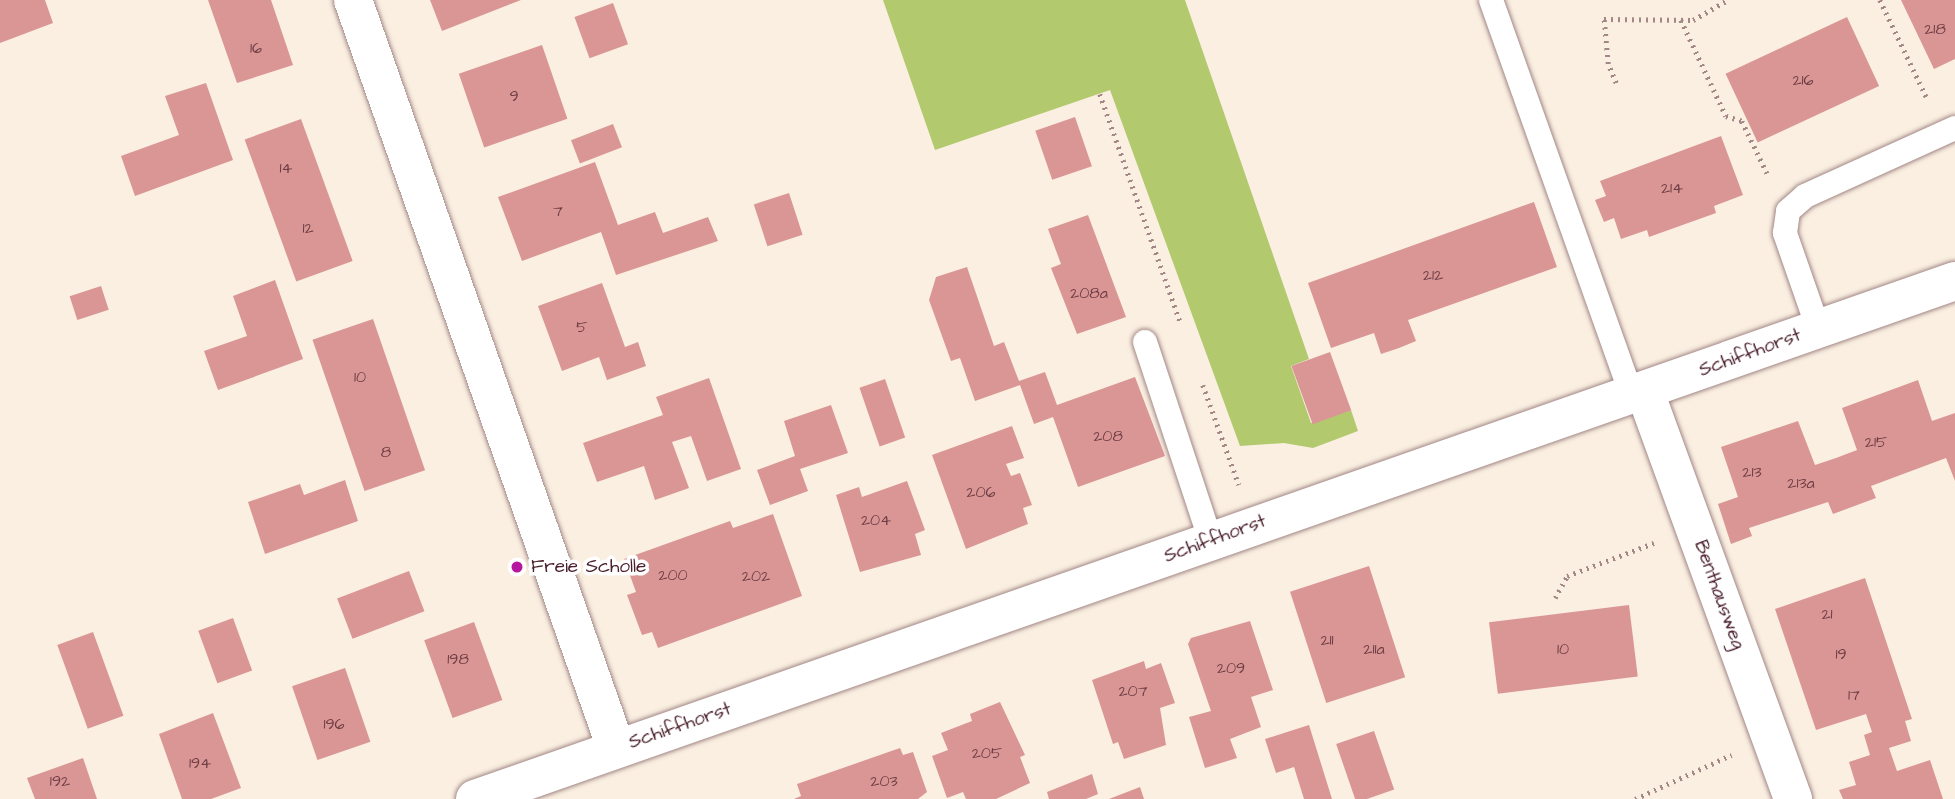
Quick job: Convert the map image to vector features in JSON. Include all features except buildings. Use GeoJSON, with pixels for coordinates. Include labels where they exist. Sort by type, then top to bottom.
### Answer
{"type":"FeatureCollection","features":[{"type":"Feature","properties":{"kind":"street"},"geometry":{"type":"LineString","coordinates":[[353,0],[616,748]]}},
{"type":"Feature","properties":{"kind":"street","name":"Schiffhorst"},"geometry":{"type":"LineString","coordinates":[[475,799],[1253,526],[1639,395],[1818,328],[1955,281]]}},
{"type":"Feature","properties":{"kind":"street","name":"Benthausweg"},"geometry":{"type":"LineString","coordinates":[[1639,395],[1695,528],[1793,799]]}},
{"type":"Feature","properties":{"kind":"lane"},"geometry":{"type":"LineString","coordinates":[[1490,0],[1639,395]]}},
{"type":"Feature","properties":{"kind":"lane"},"geometry":{"type":"LineString","coordinates":[[1818,328],[1785,233],[1788,211],[1805,196],[1950,130]]}},
{"type":"Feature","properties":{"kind":"lane"},"geometry":{"type":"LineString","coordinates":[[1145,342],[1211,542]]}},
{"type":"Feature","properties":{"kind":"path"},"geometry":{"type":"LineString","coordinates":[[1616,83],[1608,64],[1605,19],[1693,20],[1727,0]]}},
{"type":"Feature","properties":{"kind":"path"},"geometry":{"type":"LineString","coordinates":[[1880,0],[1950,130]]}},
{"type":"Feature","properties":{"kind":"path"},"geometry":{"type":"LineString","coordinates":[[1681,20],[1726,116],[1742,121],[1788,211]]}},
{"type":"Feature","properties":{"kind":"path"},"geometry":{"type":"LineString","coordinates":[[1100,94],[1183,330]]}},
{"type":"Feature","properties":{"kind":"path"},"geometry":{"type":"LineString","coordinates":[[1202,382],[1253,526]]}},
{"type":"Feature","properties":{"kind":"path"},"geometry":{"type":"LineString","coordinates":[[1555,598],[1567,576],[1695,528]]}},
{"type":"Feature","properties":{"kind":"path"},"geometry":{"type":"LineString","coordinates":[[1635,799],[1771,738]]}},
{"type":"Feature","properties":{"kind":"green space"},"geometry":{"type":"Polygon","coordinates":[[[883,0],[1185,0],[1309,359],[1291,366],[1311,423],[1351,410],[1358,431],[1313,448],[1284,443],[1240,446],[1110,90],[935,150],[883,0]]]}},
{"type":"Feature","properties":{"kind":"place","name":"Freie Scholle"},"geometry":{"type":"Point","coordinates":[517,567]}}]}
